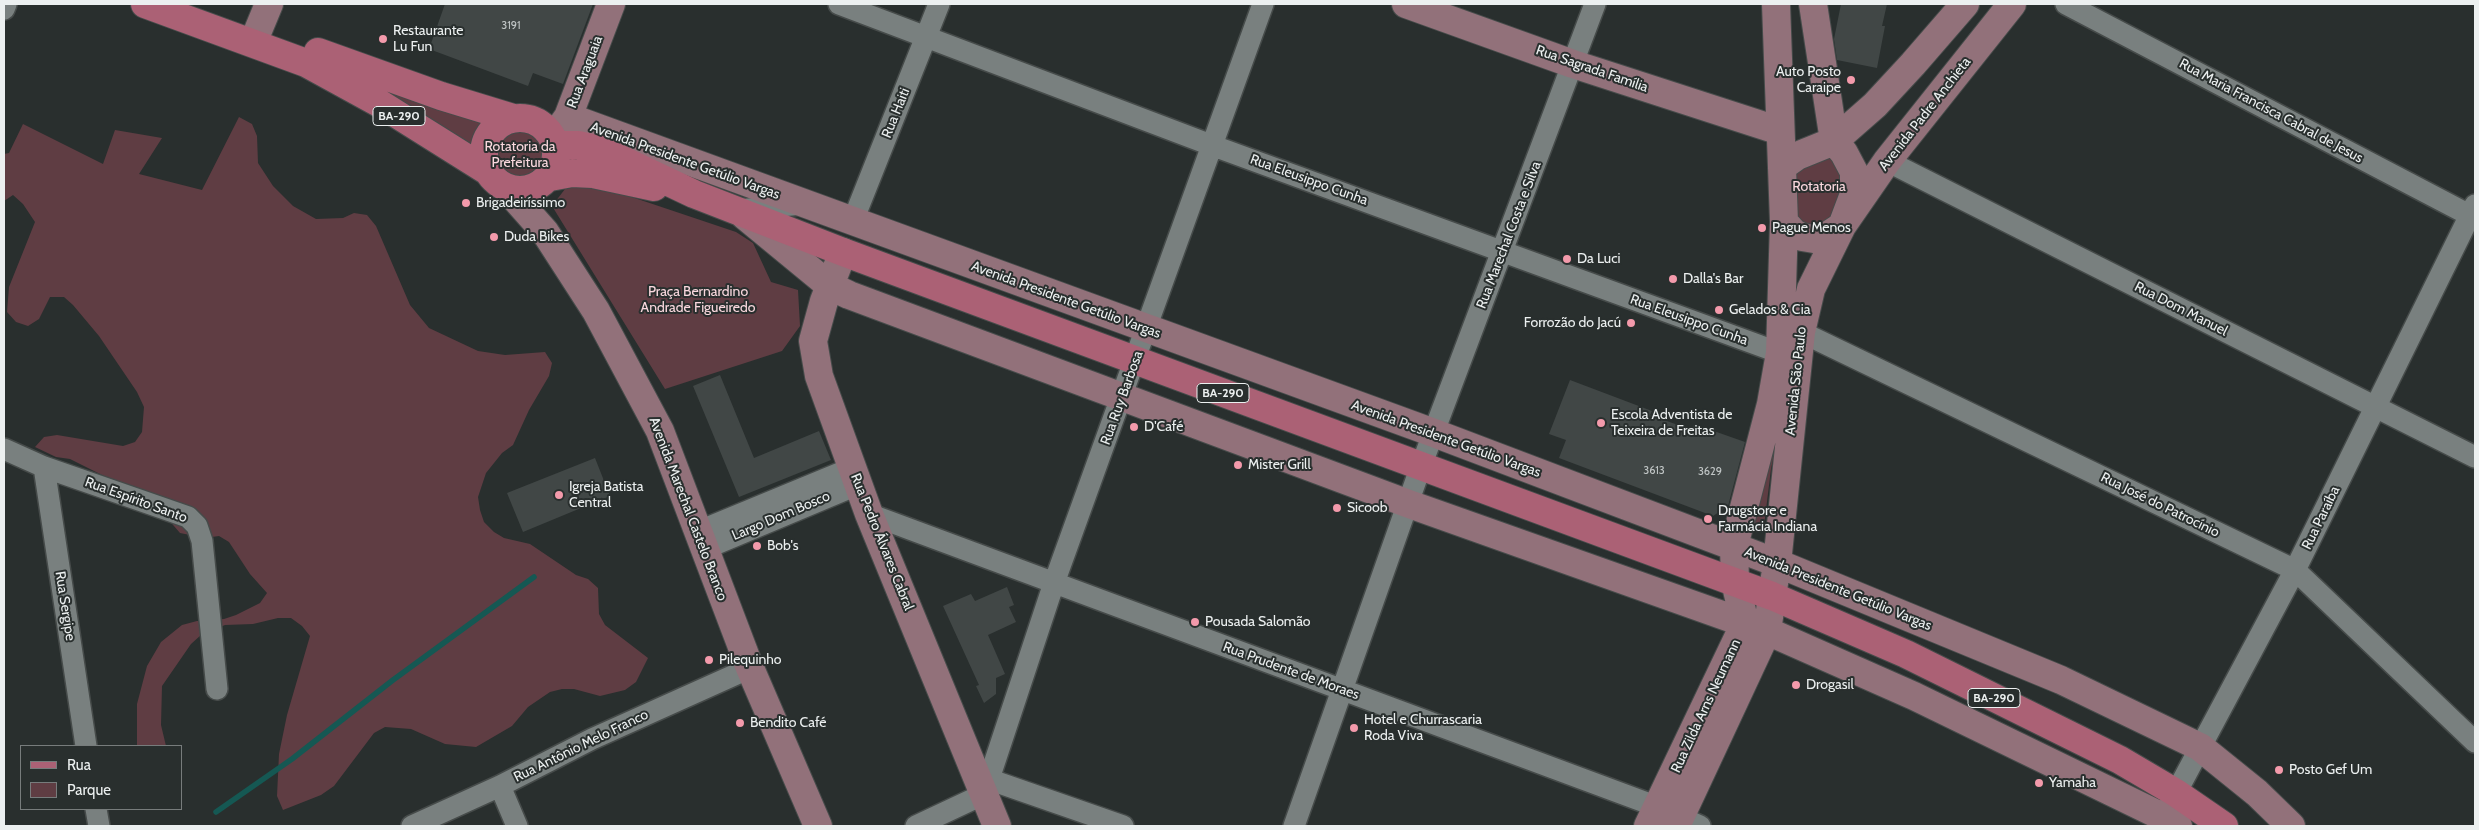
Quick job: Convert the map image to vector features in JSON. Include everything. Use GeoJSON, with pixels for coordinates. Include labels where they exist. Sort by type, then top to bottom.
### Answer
{"type":"FeatureCollection","features":[{"type":"Feature","properties":{"kind":"main road","name":"BA-290"},"geometry":{"type":"LineString","coordinates":[[146,4],[306,63],[379,104],[497,180]]}},
{"type":"Feature","properties":{"kind":"main road","name":"BA-290"},"geometry":{"type":"LineString","coordinates":[[176,4],[441,96],[513,118]]}},
{"type":"Feature","properties":{"kind":"main road"},"geometry":{"type":"LineString","coordinates":[[513,118],[527,118],[559,133],[555,167],[550,177],[541,185],[530,190],[518,191],[497,180],[484,159],[484,145],[490,133],[500,123],[513,118]]}},
{"type":"Feature","properties":{"kind":"main road","name":"Avenida Presidente Getúlio Vargas"},"geometry":{"type":"LineString","coordinates":[[559,133],[578,144],[601,150],[694,194],[843,252],[1772,596],[1906,654],[2120,760],[2176,793],[2224,826]]}},
{"type":"Feature","properties":{"kind":"main road","name":"Avenida Presidente Getúlio Vargas"},"geometry":{"type":"LineString","coordinates":[[550,177],[572,173],[592,174],[694,194]]}},
{"type":"Feature","properties":{"kind":"street"},"geometry":{"type":"LineString","coordinates":[[4,9],[6,4]]}},
{"type":"Feature","properties":{"kind":"street"},"geometry":{"type":"LineString","coordinates":[[257,33],[269,4]]}},
{"type":"Feature","properties":{"kind":"street","name":"Rua Araguaia"},"geometry":{"type":"LineString","coordinates":[[559,133],[611,4]]}},
{"type":"Feature","properties":{"kind":"street","name":"Rua Eleusippo Cunha"},"geometry":{"type":"LineString","coordinates":[[839,4],[1211,145],[1780,353]]}},
{"type":"Feature","properties":{"kind":"street","name":"Rua Haiti"},"geometry":{"type":"LineString","coordinates":[[852,223],[939,4]]}},
{"type":"Feature","properties":{"kind":"street","name":"Rua Ruy Barbosa"},"geometry":{"type":"LineString","coordinates":[[986,786],[1054,583],[1136,361],[1211,145],[1263,4]]}},
{"type":"Feature","properties":{"kind":"street","name":"Rua Sagrada Família"},"geometry":{"type":"LineString","coordinates":[[1406,4],[1573,64],[1780,131]]}},
{"type":"Feature","properties":{"kind":"street","name":"Rua Marechal Costa e Silva"},"geometry":{"type":"LineString","coordinates":[[1409,504],[1595,4]]}},
{"type":"Feature","properties":{"kind":"street","name":"Avenida São Paulo"},"geometry":{"type":"LineString","coordinates":[[1735,582],[1734,546],[1772,404],[1780,353],[1784,222],[1776,4]]}},
{"type":"Feature","properties":{"kind":"street","name":"Avenida São Paulo"},"geometry":{"type":"LineString","coordinates":[[1772,596],[1778,563],[1801,332],[1811,289],[1842,226],[1854,194],[1854,177],[1844,153],[1834,141],[1813,4]]}},
{"type":"Feature","properties":{"kind":"street"},"geometry":{"type":"LineString","coordinates":[[1783,166],[1797,156],[1834,141],[1888,91],[1965,4]]}},
{"type":"Feature","properties":{"kind":"street","name":"Avenida Padre Anchieta"},"geometry":{"type":"LineString","coordinates":[[1842,226],[1887,161],[2012,4]]}},
{"type":"Feature","properties":{"kind":"street","name":"Rua Maria Francisca Cabral de Jesus"},"geometry":{"type":"LineString","coordinates":[[2066,4],[2474,213]]}},
{"type":"Feature","properties":{"kind":"street","name":"Avenida Presidente Getúlio Vargas"},"geometry":{"type":"LineString","coordinates":[[559,133],[802,204],[1434,433],[1778,563],[2061,680],[2200,748],[2257,793],[2291,826]]}},
{"type":"Feature","properties":{"kind":"street","name":"Rua Dom Manuel"},"geometry":{"type":"LineString","coordinates":[[1887,161],[2475,457]]}},
{"type":"Feature","properties":{"kind":"street","name":"Avenida Marechal Castelo Branco"},"geometry":{"type":"LineString","coordinates":[[497,180],[545,232],[596,311],[660,431],[750,668],[818,826]]}},
{"type":"Feature","properties":{"kind":"street"},"geometry":{"type":"LineString","coordinates":[[738,210],[802,204]]}},
{"type":"Feature","properties":{"kind":"street","name":"Avenida Presidente Getúlio Vargas"},"geometry":{"type":"LineString","coordinates":[[738,210],[830,286],[1121,398],[1409,504],[1756,627],[1923,700],[2166,823]]}},
{"type":"Feature","properties":{"kind":"street","name":"Rua Paraíba"},"geometry":{"type":"LineString","coordinates":[[2166,823],[2176,793],[2295,570],[2474,213]]}},
{"type":"Feature","properties":{"kind":"street"},"geometry":{"type":"LineString","coordinates":[[1784,222],[1794,233],[1802,237],[1814,238],[1824,238],[1842,226]]}},
{"type":"Feature","properties":{"kind":"street","name":"Rua Pedro Álvares Cabral"},"geometry":{"type":"LineString","coordinates":[[843,252],[813,341],[814,356],[819,376],[869,514],[986,786],[997,826]]}},
{"type":"Feature","properties":{"kind":"street","name":"Rua José do Patrocínio"},"geometry":{"type":"LineString","coordinates":[[1801,332],[2295,570],[2475,742]]}},
{"type":"Feature","properties":{"kind":"street","name":"Rua Espírito Santo"},"geometry":{"type":"LineString","coordinates":[[4,449],[44,467],[188,518],[198,526],[202,541],[218,689]]}},
{"type":"Feature","properties":{"kind":"street","name":"Rua Sergipe"},"geometry":{"type":"LineString","coordinates":[[44,467],[86,745]]}},
{"type":"Feature","properties":{"kind":"street","name":"Largo Dom Bosco"},"geometry":{"type":"LineString","coordinates":[[701,540],[855,476]]}},
{"type":"Feature","properties":{"kind":"street"},"geometry":{"type":"LineString","coordinates":[[1294,826],[1409,504]]}},
{"type":"Feature","properties":{"kind":"street","name":"Rua Prudente de Moraes"},"geometry":{"type":"LineString","coordinates":[[869,514],[1342,690],[1673,820]]}},
{"type":"Feature","properties":{"kind":"street","name":"Rua Zilda Arns Neumann"},"geometry":{"type":"LineString","coordinates":[[1735,582],[1756,627]]}},
{"type":"Feature","properties":{"kind":"street","name":"Rua Zilda Arns Neumann"},"geometry":{"type":"LineString","coordinates":[[1673,820],[1756,627],[1772,596]]}},
{"type":"Feature","properties":{"kind":"street","name":"Rua Antônio Melo Franco"},"geometry":{"type":"LineString","coordinates":[[412,826],[500,786],[592,739],[750,668]]}},
{"type":"Feature","properties":{"kind":"street"},"geometry":{"type":"LineString","coordinates":[[500,786],[517,826]]}},
{"type":"Feature","properties":{"kind":"street"},"geometry":{"type":"LineString","coordinates":[[916,826],[986,786],[1123,826]]}},
{"type":"Feature","properties":{"kind":"street"},"geometry":{"type":"LineString","coordinates":[[96,810],[98,826]]}},
{"type":"Feature","properties":{"kind":"green space"},"geometry":{"type":"Polygon","coordinates":[[[343,75],[490,124],[482,132],[478,144],[478,160],[343,75]]]}},
{"type":"Feature","properties":{"kind":"green space"},"geometry":{"type":"Polygon","coordinates":[[[239,117],[252,124],[257,136],[258,163],[273,186],[293,206],[316,219],[343,218],[354,213],[367,215],[376,226],[410,305],[429,328],[478,351],[505,355],[545,352],[552,363],[549,376],[529,410],[513,445],[502,453],[486,473],[478,497],[480,510],[484,522],[494,532],[504,538],[530,544],[576,575],[588,579],[598,588],[599,614],[605,625],[648,658],[636,682],[625,690],[600,696],[574,689],[550,692],[528,707],[512,726],[476,747],[445,744],[411,729],[385,727],[374,733],[334,786],[321,795],[283,810],[277,796],[279,754],[287,715],[310,636],[302,626],[291,618],[278,618],[253,624],[225,625],[201,635],[191,644],[162,686],[161,725],[166,745],[137,745],[137,704],[147,666],[161,642],[182,625],[197,621],[224,619],[236,615],[260,603],[267,593],[250,574],[229,542],[219,536],[205,538],[180,533],[161,511],[130,489],[70,459],[56,457],[35,447],[44,437],[57,435],[123,446],[135,442],[142,432],[144,407],[137,392],[99,336],[64,297],[50,297],[39,319],[28,326],[16,322],[7,312],[9,287],[35,222],[23,204],[13,195],[4,201],[4,154],[9,153],[23,124],[103,164],[115,130],[162,138],[139,174],[202,190],[239,117]]]}},
{"type":"Feature","properties":{"kind":"green space","name":"Rotatoria da Prefeitura"},"geometry":{"type":"Polygon","coordinates":[[[511,122],[526,122],[540,129],[548,138],[551,147],[552,158],[543,177],[521,188],[503,181],[489,156],[488,143],[498,130],[511,122]]]}},
{"type":"Feature","properties":{"kind":"green space","name":"Rotatoria"},"geometry":{"type":"Polygon","coordinates":[[[1833,149],[1847,175],[1837,221],[1822,231],[1790,218],[1793,171],[1833,149]]]}},
{"type":"Feature","properties":{"kind":"green space","name":"Praça Bernardino Andrade Figueiredo"},"geometry":{"type":"Polygon","coordinates":[[[593,184],[736,232],[753,243],[771,282],[798,290],[800,326],[782,351],[665,389],[552,206],[565,189],[593,184]]]}},
{"type":"Feature","properties":{"kind":"green space"},"geometry":{"type":"Polygon","coordinates":[[[1791,375],[1771,469],[1764,526],[1755,530],[1750,528],[1791,375]]]}},
{"type":"Feature","properties":{"kind":"building"},"geometry":{"type":"Polygon","coordinates":[[[445,4],[593,4],[563,84],[533,73],[528,86],[429,49],[445,4]]]}},
{"type":"Feature","properties":{"kind":"building"},"geometry":{"type":"Polygon","coordinates":[[[1841,4],[1887,4],[1882,26],[1885,26],[1877,68],[1837,60],[1834,39],[1841,4]]]}},
{"type":"Feature","properties":{"kind":"building"},"geometry":{"type":"Polygon","coordinates":[[[720,375],[754,458],[819,431],[831,460],[739,497],[693,386],[720,375]]]}},
{"type":"Feature","properties":{"kind":"building"},"geometry":{"type":"Polygon","coordinates":[[[1570,380],[1652,411],[1650,415],[1692,430],[1694,424],[1745,442],[1728,506],[1713,516],[1559,458],[1566,440],[1549,434],[1570,380]]]}},
{"type":"Feature","properties":{"kind":"building","name":"Igreja Batista Central"},"geometry":{"type":"Polygon","coordinates":[[[595,458],[610,496],[523,532],[507,493],[595,458]]]}},
{"type":"Feature","properties":{"kind":"building"},"geometry":{"type":"Polygon","coordinates":[[[1007,587],[1014,605],[1009,607],[1016,622],[988,635],[1005,674],[996,678],[996,694],[984,703],[976,686],[979,685],[943,606],[971,594],[975,601],[1007,587]]]}},
{"type":"Feature","properties":{"kind":"waterway"},"geometry":{"type":"LineString","coordinates":[[216,812],[292,759],[393,680],[534,577]]}},
{"type":"Feature","properties":{"kind":"place","name":"Restaurante Lu Fun"},"geometry":{"type":"Point","coordinates":[383,39]}},
{"type":"Feature","properties":{"kind":"place","name":"Auto Posto Caraipe"},"geometry":{"type":"Point","coordinates":[1851,80]}},
{"type":"Feature","properties":{"kind":"place","name":"Brigadeiríssimo"},"geometry":{"type":"Point","coordinates":[466,203]}},
{"type":"Feature","properties":{"kind":"place","name":"Pague Menos"},"geometry":{"type":"Point","coordinates":[1762,228]}},
{"type":"Feature","properties":{"kind":"place","name":"Duda Bikes"},"geometry":{"type":"Point","coordinates":[494,237]}},
{"type":"Feature","properties":{"kind":"place","name":"Da Luci"},"geometry":{"type":"Point","coordinates":[1567,259]}},
{"type":"Feature","properties":{"kind":"place","name":"Dalla's Bar"},"geometry":{"type":"Point","coordinates":[1673,279]}},
{"type":"Feature","properties":{"kind":"place","name":"Gelados & Cia"},"geometry":{"type":"Point","coordinates":[1719,310]}},
{"type":"Feature","properties":{"kind":"place","name":"Forrozão do Jacú"},"geometry":{"type":"Point","coordinates":[1631,323]}},
{"type":"Feature","properties":{"kind":"place","name":"Escola Adventista de Teixeira de Freitas"},"geometry":{"type":"Point","coordinates":[1601,423]}},
{"type":"Feature","properties":{"kind":"place","name":"D'Café"},"geometry":{"type":"Point","coordinates":[1134,427]}},
{"type":"Feature","properties":{"kind":"place","name":"Mister Grill"},"geometry":{"type":"Point","coordinates":[1238,465]}},
{"type":"Feature","properties":{"kind":"place","name":"Igreja Batista Central"},"geometry":{"type":"Point","coordinates":[559,495]}},
{"type":"Feature","properties":{"kind":"place","name":"Sicoob"},"geometry":{"type":"Point","coordinates":[1337,508]}},
{"type":"Feature","properties":{"kind":"place","name":"Drugstore e Farmácia Indiana"},"geometry":{"type":"Point","coordinates":[1708,519]}},
{"type":"Feature","properties":{"kind":"place","name":"Bob's"},"geometry":{"type":"Point","coordinates":[757,546]}},
{"type":"Feature","properties":{"kind":"place","name":"Pousada Salomão"},"geometry":{"type":"Point","coordinates":[1195,622]}},
{"type":"Feature","properties":{"kind":"place","name":"Pilequinho"},"geometry":{"type":"Point","coordinates":[709,660]}},
{"type":"Feature","properties":{"kind":"place","name":"Drogasil"},"geometry":{"type":"Point","coordinates":[1796,685]}},
{"type":"Feature","properties":{"kind":"place","name":"Bendito Café"},"geometry":{"type":"Point","coordinates":[740,723]}},
{"type":"Feature","properties":{"kind":"place","name":"Hotel e Churrascaria Roda Viva"},"geometry":{"type":"Point","coordinates":[1354,728]}},
{"type":"Feature","properties":{"kind":"place","name":"Posto Gef Um"},"geometry":{"type":"Point","coordinates":[2279,770]}},
{"type":"Feature","properties":{"kind":"place","name":"Yamaha"},"geometry":{"type":"Point","coordinates":[2039,783]}}]}
